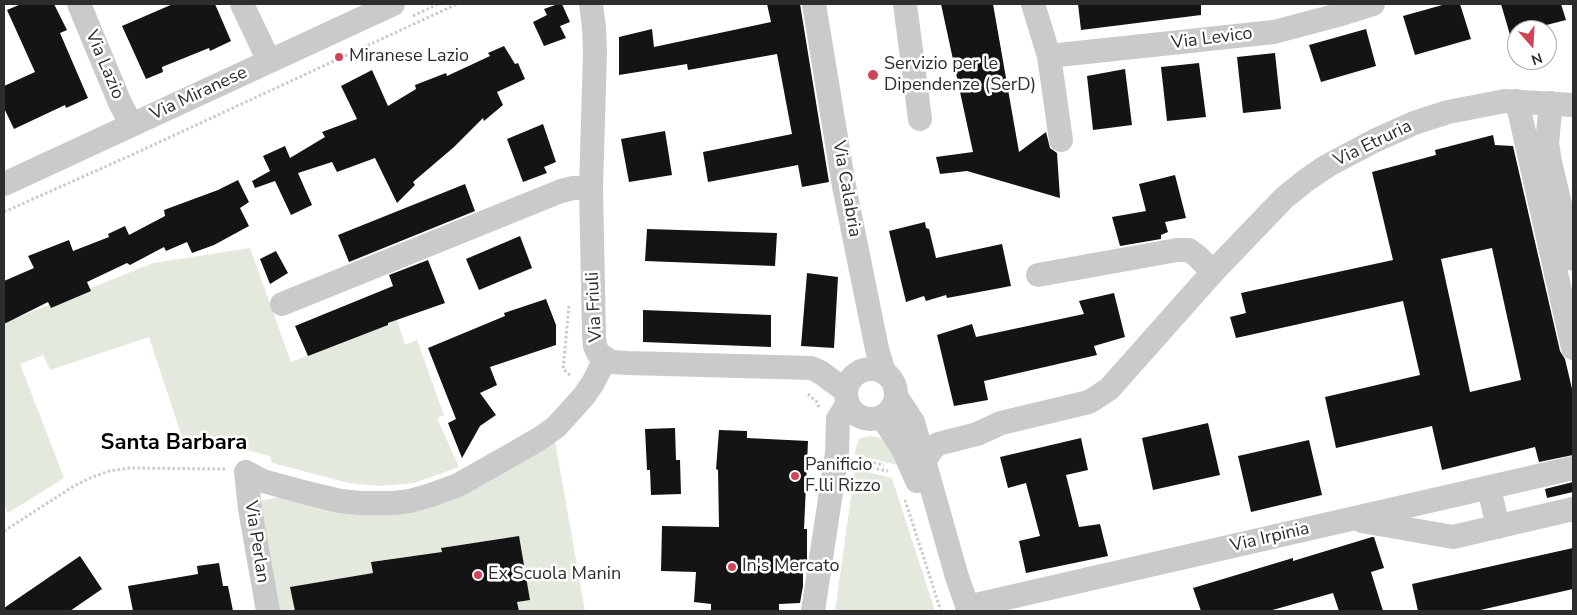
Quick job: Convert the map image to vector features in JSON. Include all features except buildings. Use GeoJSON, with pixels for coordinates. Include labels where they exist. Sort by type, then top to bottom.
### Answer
{"type":"FeatureCollection","features":[{"type":"Feature","properties":{"kind":"street","name":"Via Lazio"},"geometry":{"type":"LineString","coordinates":[[79,4],[120,103],[131,124]]}},
{"type":"Feature","properties":{"kind":"street"},"geometry":{"type":"LineString","coordinates":[[242,4],[269,61]]}},
{"type":"Feature","properties":{"kind":"street","name":"Via Miranese"},"geometry":{"type":"LineString","coordinates":[[4,184],[394,4]]}},
{"type":"Feature","properties":{"kind":"street","name":"Via Friuli"},"geometry":{"type":"LineString","coordinates":[[591,4],[595,53],[591,188],[595,346],[598,353],[611,362],[811,368],[820,372],[847,397]]}},
{"type":"Feature","properties":{"kind":"street","name":"Via Calabria"},"geometry":{"type":"LineString","coordinates":[[814,4],[844,186],[878,349],[884,372],[895,385],[896,396],[913,422],[968,609]]}},
{"type":"Feature","properties":{"kind":"street"},"geometry":{"type":"LineString","coordinates":[[905,4],[920,119]]}},
{"type":"Feature","properties":{"kind":"street"},"geometry":{"type":"LineString","coordinates":[[1033,4],[1049,56],[1061,140]]}},
{"type":"Feature","properties":{"kind":"street","name":"Via Levico"},"geometry":{"type":"LineString","coordinates":[[1049,56],[1274,32],[1373,4]]}},
{"type":"Feature","properties":{"kind":"street","name":"Via Etruria"},"geometry":{"type":"LineString","coordinates":[[924,462],[932,449],[938,444],[977,434],[1001,424],[1089,402],[1109,389],[1213,272],[1284,198],[1327,166],[1374,141],[1414,123],[1448,112],[1505,101],[1562,104]]}},
{"type":"Feature","properties":{"kind":"street"},"geometry":{"type":"LineString","coordinates":[[1517,101],[1570,321],[1573,348]]}},
{"type":"Feature","properties":{"kind":"street"},"geometry":{"type":"LineString","coordinates":[[1562,104],[1547,142],[1573,259]]}},
{"type":"Feature","properties":{"kind":"street"},"geometry":{"type":"LineString","coordinates":[[282,304],[560,191],[573,188],[591,188]]}},
{"type":"Feature","properties":{"kind":"street"},"geometry":{"type":"LineString","coordinates":[[1038,275],[1177,250],[1189,250],[1213,272]]}},
{"type":"Feature","properties":{"kind":"street","name":"Via Perlan"},"geometry":{"type":"LineString","coordinates":[[268,611],[250,509],[246,472],[263,480],[340,501],[360,503],[410,502],[466,480],[539,439],[556,427],[584,396],[605,359]]}},
{"type":"Feature","properties":{"kind":"street"},"geometry":{"type":"LineString","coordinates":[[848,458],[838,419],[847,397],[850,382],[863,371],[874,369],[884,372]]}},
{"type":"Feature","properties":{"kind":"street"},"geometry":{"type":"LineString","coordinates":[[813,611],[848,458],[875,418],[893,407],[896,396]]}},
{"type":"Feature","properties":{"kind":"street","name":"Via Calabria"},"geometry":{"type":"LineString","coordinates":[[847,397],[854,413],[859,416],[875,418],[903,449],[954,565]]}},
{"type":"Feature","properties":{"kind":"street","name":"Via Etruria"},"geometry":{"type":"LineString","coordinates":[[913,422],[934,430],[945,430],[976,424],[1001,424]]}},
{"type":"Feature","properties":{"kind":"street"},"geometry":{"type":"LineString","coordinates":[[1350,519],[1573,468]]}},
{"type":"Feature","properties":{"kind":"street"},"geometry":{"type":"LineString","coordinates":[[1489,488],[1498,527]]}},
{"type":"Feature","properties":{"kind":"street","name":"Via Irpinia"},"geometry":{"type":"LineString","coordinates":[[968,609],[1350,519],[1453,537],[1573,510]]}},
{"type":"Feature","properties":{"kind":"path"},"geometry":{"type":"LineString","coordinates":[[4,212],[457,4]]}},
{"type":"Feature","properties":{"kind":"path"},"geometry":{"type":"LineString","coordinates":[[848,458],[892,466]]}},
{"type":"Feature","properties":{"kind":"path"},"geometry":{"type":"LineString","coordinates":[[848,458],[895,473]]}},
{"type":"Feature","properties":{"kind":"path"},"geometry":{"type":"LineString","coordinates":[[4,531],[74,486],[110,471],[130,468],[222,468]]}},
{"type":"Feature","properties":{"kind":"path"},"geometry":{"type":"LineString","coordinates":[[902,493],[940,611]]}},
{"type":"Feature","properties":{"kind":"shaded area"},"geometry":{"type":"Polygon","coordinates":[[[250,248],[291,362],[397,320],[405,345],[417,340],[444,415],[437,418],[459,467],[414,483],[379,486],[349,483],[272,463],[270,456],[220,443],[184,443],[149,337],[50,370],[43,355],[20,364],[64,478],[8,513],[4,504],[4,323],[153,263],[250,248]]]}},
{"type":"Feature","properties":{"kind":"shaded area"},"geometry":{"type":"Polygon","coordinates":[[[870,436],[881,438],[885,441],[901,466],[854,454],[859,439],[870,436]]]}},
{"type":"Feature","properties":{"kind":"shaded area"},"geometry":{"type":"Polygon","coordinates":[[[555,441],[585,611],[519,611],[517,602],[530,600],[518,536],[441,548],[446,573],[411,556],[371,562],[373,573],[291,587],[295,611],[279,611],[259,501],[284,496],[346,512],[555,441]]]}},
{"type":"Feature","properties":{"kind":"shaded area"},"geometry":{"type":"Polygon","coordinates":[[[855,469],[892,478],[935,611],[835,611],[855,469]]]}},
{"type":"Feature","properties":{"kind":"place","name":"Miranese Lazio"},"geometry":{"type":"Point","coordinates":[339,57]}},
{"type":"Feature","properties":{"kind":"place","name":"Servizio per le Dipendenze (SerD)"},"geometry":{"type":"Point","coordinates":[873,75]}},
{"type":"Feature","properties":{"kind":"place","name":"Panificio F.lli Rizzo"},"geometry":{"type":"Point","coordinates":[795,476]}},
{"type":"Feature","properties":{"kind":"place","name":"In's Mercato"},"geometry":{"type":"Point","coordinates":[732,567]}},
{"type":"Feature","properties":{"kind":"place","name":"Ex Scuola Manin"},"geometry":{"type":"Point","coordinates":[478,575]}},
{"type":"Feature","properties":{"kind":"district","name":"Santa Barbara"},"geometry":{"type":"Point","coordinates":[174,444]}}]}
